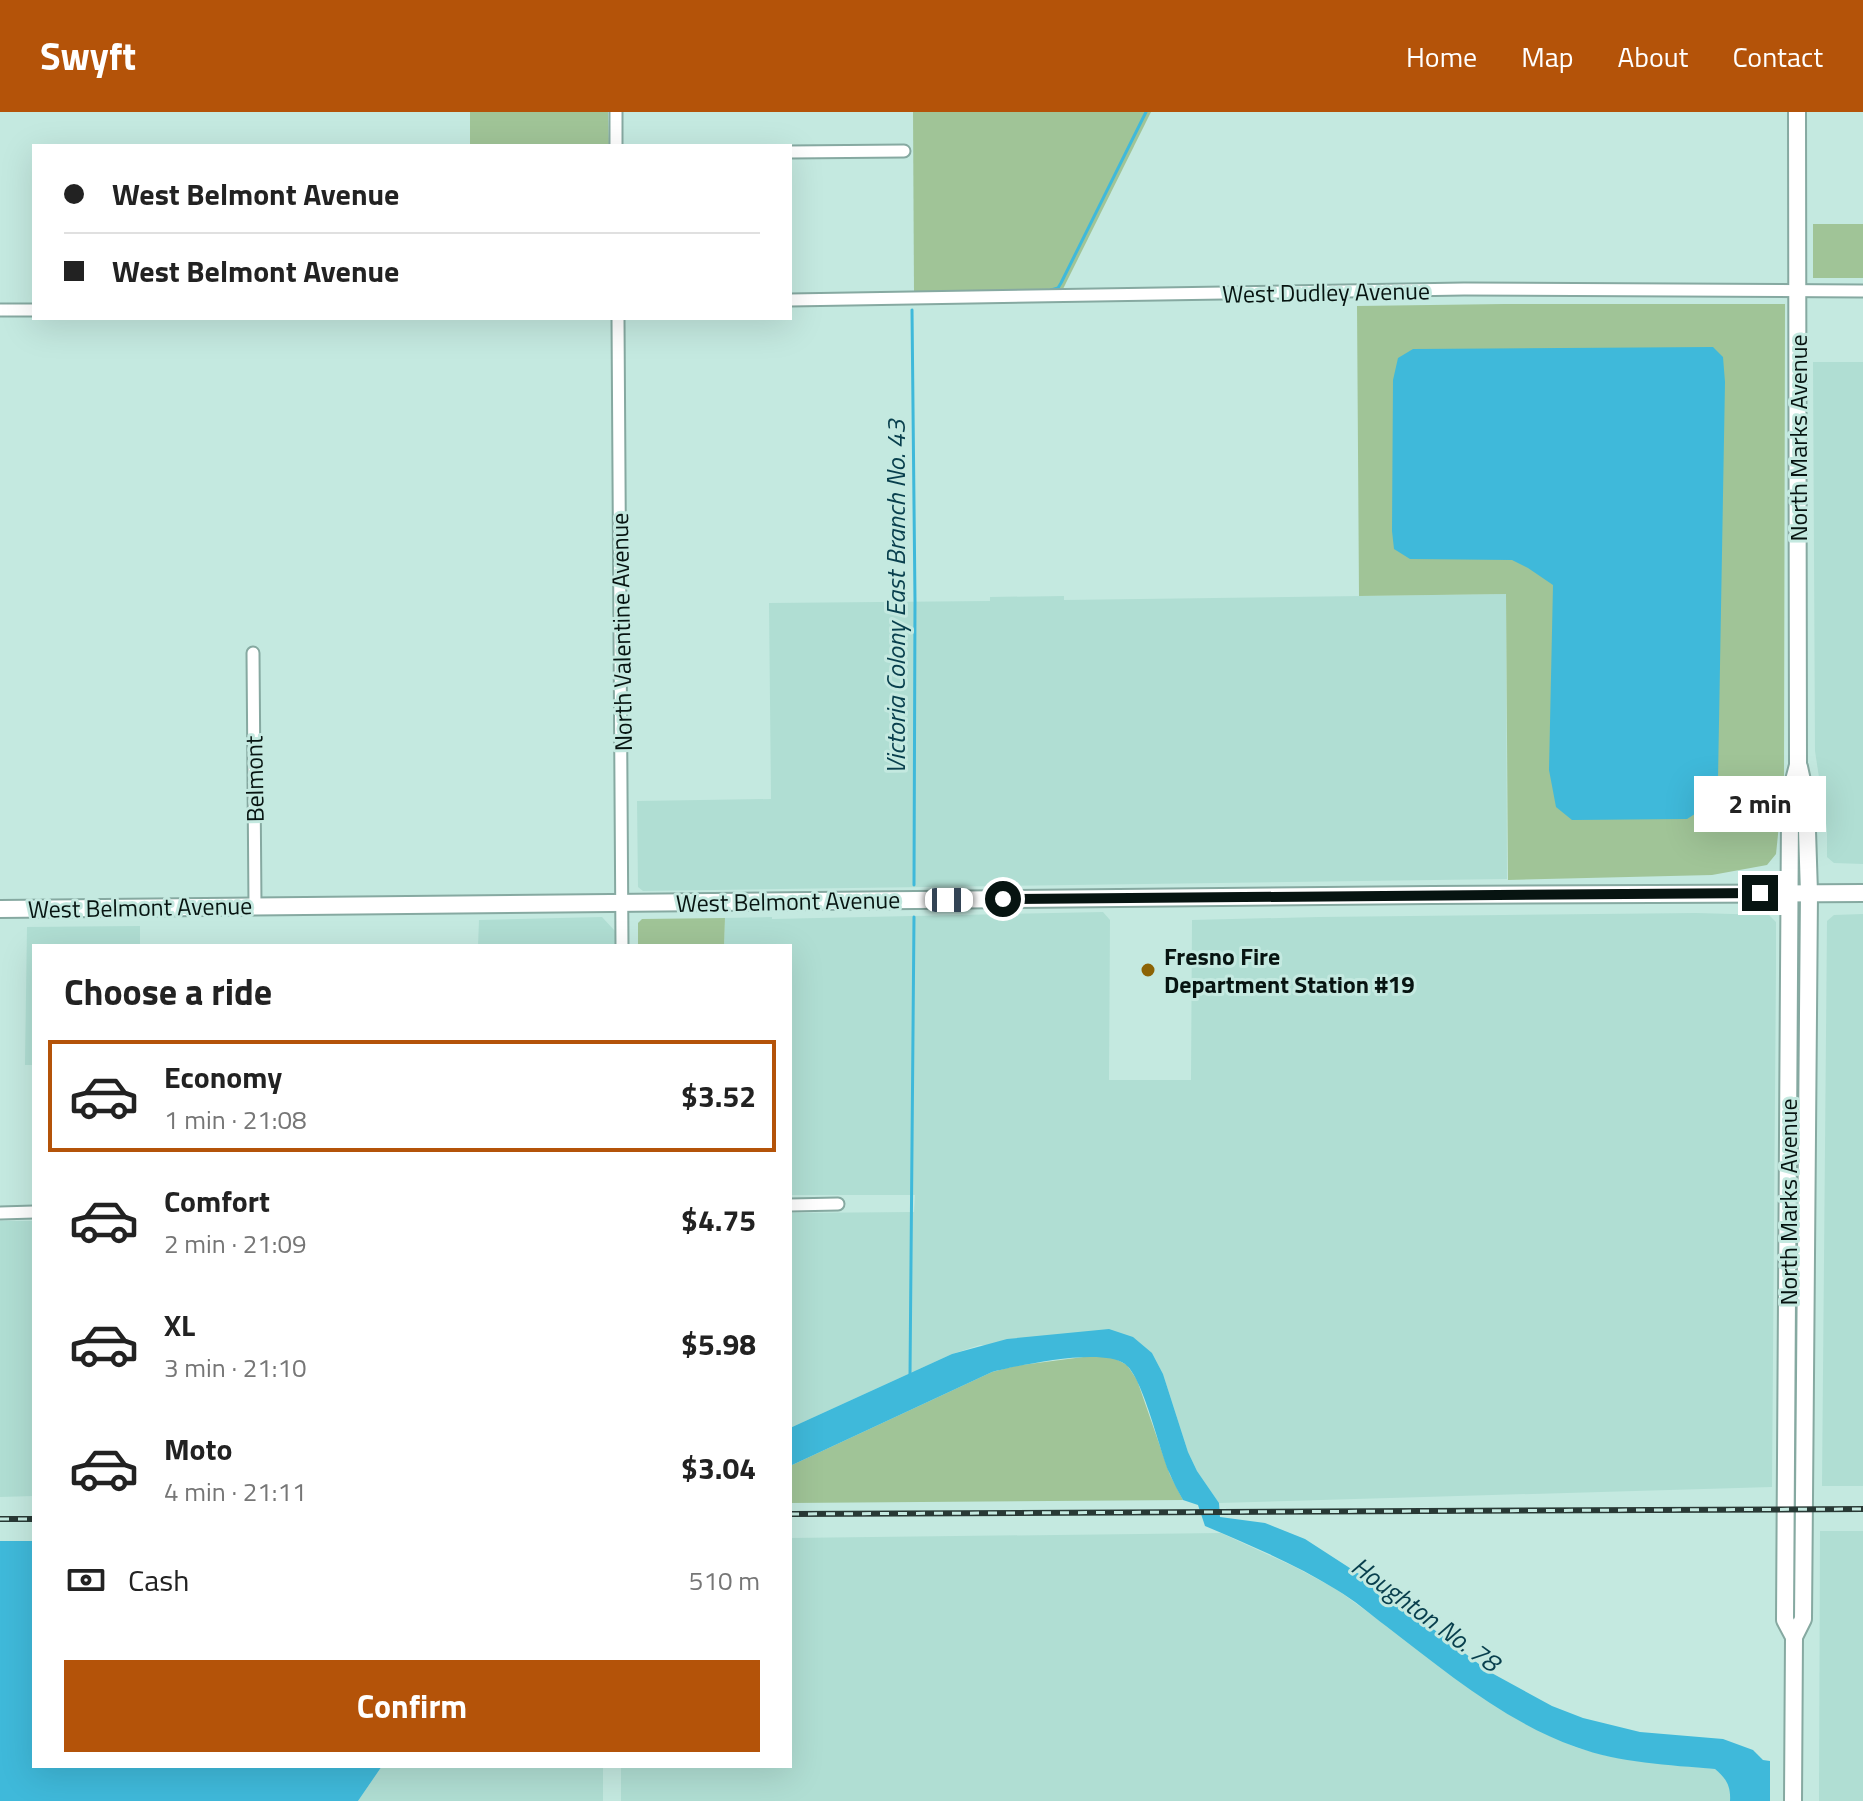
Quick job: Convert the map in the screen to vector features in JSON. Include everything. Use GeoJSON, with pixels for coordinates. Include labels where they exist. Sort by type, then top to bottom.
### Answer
{"type":"FeatureCollection","features":[{"type":"Feature","properties":{"kind":"main road","name":"North Marks Avenue"},"geometry":{"type":"LineString","coordinates":[[1793,1801],[1794,1637],[1803,1619],[1809,893],[1806,799],[1798,765],[1797,112]]}},
{"type":"Feature","properties":{"kind":"main road","name":"North Marks Avenue"},"geometry":{"type":"LineString","coordinates":[[1794,1637],[1785,1620],[1790,814],[1798,765]]}},
{"type":"Feature","properties":{"kind":"main road","name":"West Belmont Avenue"},"geometry":{"type":"LineString","coordinates":[[0,909],[1863,893]]}},
{"type":"Feature","properties":{"kind":"street"},"geometry":{"type":"LineString","coordinates":[[616,112],[616,144]]}},
{"type":"Feature","properties":{"kind":"street"},"geometry":{"type":"LineString","coordinates":[[792,152],[904,151]]}},
{"type":"Feature","properties":{"kind":"street","name":"West Dudley Avenue"},"geometry":{"type":"LineString","coordinates":[[792,300],[1464,289],[1863,291]]}},
{"type":"Feature","properties":{"kind":"street"},"geometry":{"type":"LineString","coordinates":[[0,310],[32,310]]}},
{"type":"Feature","properties":{"kind":"street","name":"North Valentine Avenue"},"geometry":{"type":"LineString","coordinates":[[618,320],[622,944]]}},
{"type":"Feature","properties":{"kind":"street","name":"Belmont"},"geometry":{"type":"LineString","coordinates":[[253,653],[255,905]]}},
{"type":"Feature","properties":{"kind":"street"},"geometry":{"type":"LineString","coordinates":[[792,1205],[838,1204]]}},
{"type":"Feature","properties":{"kind":"street"},"geometry":{"type":"LineString","coordinates":[[0,1213],[32,1212]]}},
{"type":"Feature","properties":{"kind":"shaded area"},"geometry":{"type":"Polygon","coordinates":[[[470,112],[608,112],[609,144],[470,144],[470,112]]]}},
{"type":"Feature","properties":{"kind":"shaded area"},"geometry":{"type":"Polygon","coordinates":[[[913,112],[1151,112],[1062,291],[914,293],[913,112]]]}},
{"type":"Feature","properties":{"kind":"shaded area"},"geometry":{"type":"Polygon","coordinates":[[[1813,224],[1863,224],[1863,278],[1813,278],[1813,224]]]}},
{"type":"Feature","properties":{"kind":"shaded area"},"geometry":{"type":"Polygon","coordinates":[[[1785,304],[1784,776],[1776,854],[1767,865],[1712,875],[1508,880],[1506,594],[1359,596],[1357,306],[1785,304]]]}},
{"type":"Feature","properties":{"kind":"shaded area"},"geometry":{"type":"Polygon","coordinates":[[[1813,362],[1863,362],[1863,864],[1834,863],[1827,857],[1827,830],[1815,751],[1813,362]]]}},
{"type":"Feature","properties":{"kind":"shaded area"},"geometry":{"type":"Polygon","coordinates":[[[1506,594],[1507,879],[643,891],[638,887],[637,801],[771,799],[769,603],[990,601],[990,597],[1064,596],[1064,600],[1506,594]]]}},
{"type":"Feature","properties":{"kind":"shaded area"},"geometry":{"type":"Polygon","coordinates":[[[1103,912],[1110,920],[1109,1080],[1191,1080],[1192,920],[1696,913],[1769,915],[1776,922],[1772,1487],[1219,1503],[1188,1452],[1163,1374],[1152,1353],[980,1345],[952,1354],[792,1427],[792,1213],[914,1212],[915,1195],[792,1195],[792,944],[724,944],[725,918],[1103,912]]]}},
{"type":"Feature","properties":{"kind":"shaded area"},"geometry":{"type":"Polygon","coordinates":[[[1863,914],[1863,1486],[1822,1486],[1827,921],[1834,915],[1863,914]]]}},
{"type":"Feature","properties":{"kind":"shaded area"},"geometry":{"type":"Polygon","coordinates":[[[602,917],[615,931],[615,944],[478,944],[479,920],[602,917]]]}},
{"type":"Feature","properties":{"kind":"shaded area"},"geometry":{"type":"Polygon","coordinates":[[[725,918],[724,944],[638,944],[638,923],[642,919],[725,918]]]}},
{"type":"Feature","properties":{"kind":"shaded area"},"geometry":{"type":"Polygon","coordinates":[[[140,926],[140,944],[32,944],[32,1065],[25,1065],[27,927],[140,926]]]}},
{"type":"Feature","properties":{"kind":"shaded area"},"geometry":{"type":"Polygon","coordinates":[[[0,1221],[32,1221],[32,1496],[0,1497],[0,1221]]]}},
{"type":"Feature","properties":{"kind":"shaded area"},"geometry":{"type":"Polygon","coordinates":[[[1091,1356],[1112,1357],[1127,1365],[1137,1380],[1170,1475],[1183,1500],[792,1503],[792,1465],[992,1372],[1091,1356]]]}},
{"type":"Feature","properties":{"kind":"shaded area"},"geometry":{"type":"Polygon","coordinates":[[[1820,1531],[1863,1531],[1863,1801],[1819,1801],[1820,1531]]]}},
{"type":"Feature","properties":{"kind":"shaded area"},"geometry":{"type":"Polygon","coordinates":[[[1221,1533],[1336,1589],[1505,1712],[1538,1730],[1575,1747],[1607,1756],[1715,1769],[1725,1777],[1731,1790],[1730,1801],[621,1801],[621,1768],[792,1768],[792,1538],[1221,1533]]]}},
{"type":"Feature","properties":{"kind":"shaded area"},"geometry":{"type":"Polygon","coordinates":[[[381,1768],[603,1768],[603,1801],[358,1801],[381,1768]]]}},
{"type":"Feature","properties":{"kind":"water"},"geometry":{"type":"Polygon","coordinates":[[[1713,347],[1723,357],[1725,382],[1718,779],[1715,801],[1687,819],[1572,820],[1556,807],[1549,770],[1553,585],[1512,560],[1410,559],[1394,549],[1393,380],[1398,358],[1413,349],[1713,347]]]}},
{"type":"Feature","properties":{"kind":"water"},"geometry":{"type":"Polygon","coordinates":[[[1109,1329],[1133,1337],[1152,1353],[1163,1374],[1188,1452],[1219,1503],[1220,1517],[1265,1523],[1305,1539],[1376,1585],[1488,1671],[1552,1706],[1583,1718],[1640,1732],[1723,1739],[1753,1750],[1763,1760],[1770,1761],[1770,1801],[1730,1801],[1727,1783],[1715,1769],[1610,1757],[1576,1747],[1525,1724],[1476,1694],[1337,1590],[1289,1563],[1205,1526],[1198,1505],[1183,1500],[1172,1479],[1132,1371],[1114,1359],[1060,1359],[992,1372],[792,1465],[792,1427],[952,1354],[1007,1339],[1109,1329]]]}},
{"type":"Feature","properties":{"kind":"water"},"geometry":{"type":"Polygon","coordinates":[[[0,1541],[32,1541],[32,1768],[381,1768],[358,1801],[0,1801],[0,1541]]]}},
{"type":"Feature","properties":{"kind":"waterway","name":"Victoria Colony East Branch No. 43"},"geometry":{"type":"LineString","coordinates":[[1051,290],[1061,283],[1146,112]]}},
{"type":"Feature","properties":{"kind":"waterway","name":"Victoria Colony East Branch No. 43"},"geometry":{"type":"LineString","coordinates":[[915,293],[1035,291]]}},
{"type":"Feature","properties":{"kind":"waterway","name":"Victoria Colony East Branch No. 43"},"geometry":{"type":"LineString","coordinates":[[912,310],[914,885]]}},
{"type":"Feature","properties":{"kind":"waterway","name":"Victoria Colony East Branch No. 43"},"geometry":{"type":"LineString","coordinates":[[910,1376],[914,917]]}},
{"type":"Feature","properties":{"kind":"railway"},"geometry":{"type":"LineString","coordinates":[[792,1514],[1863,1509]]}},
{"type":"Feature","properties":{"kind":"railway"},"geometry":{"type":"LineString","coordinates":[[0,1519],[32,1519]]}},
{"type":"Feature","properties":{"kind":"place","name":"Fresno Fire Department Station #19"},"geometry":{"type":"Point","coordinates":[1148,970]}},
{"type":"Feature","properties":{"kind":"route"},"geometry":{"type":"LineString","coordinates":[[1003,899],[1760,893]]}},
{"type":"Feature","properties":{"kind":"water label","name":"Houghton No. 78"},"geometry":{"type":"Point","coordinates":[1426,1614]}}]}
